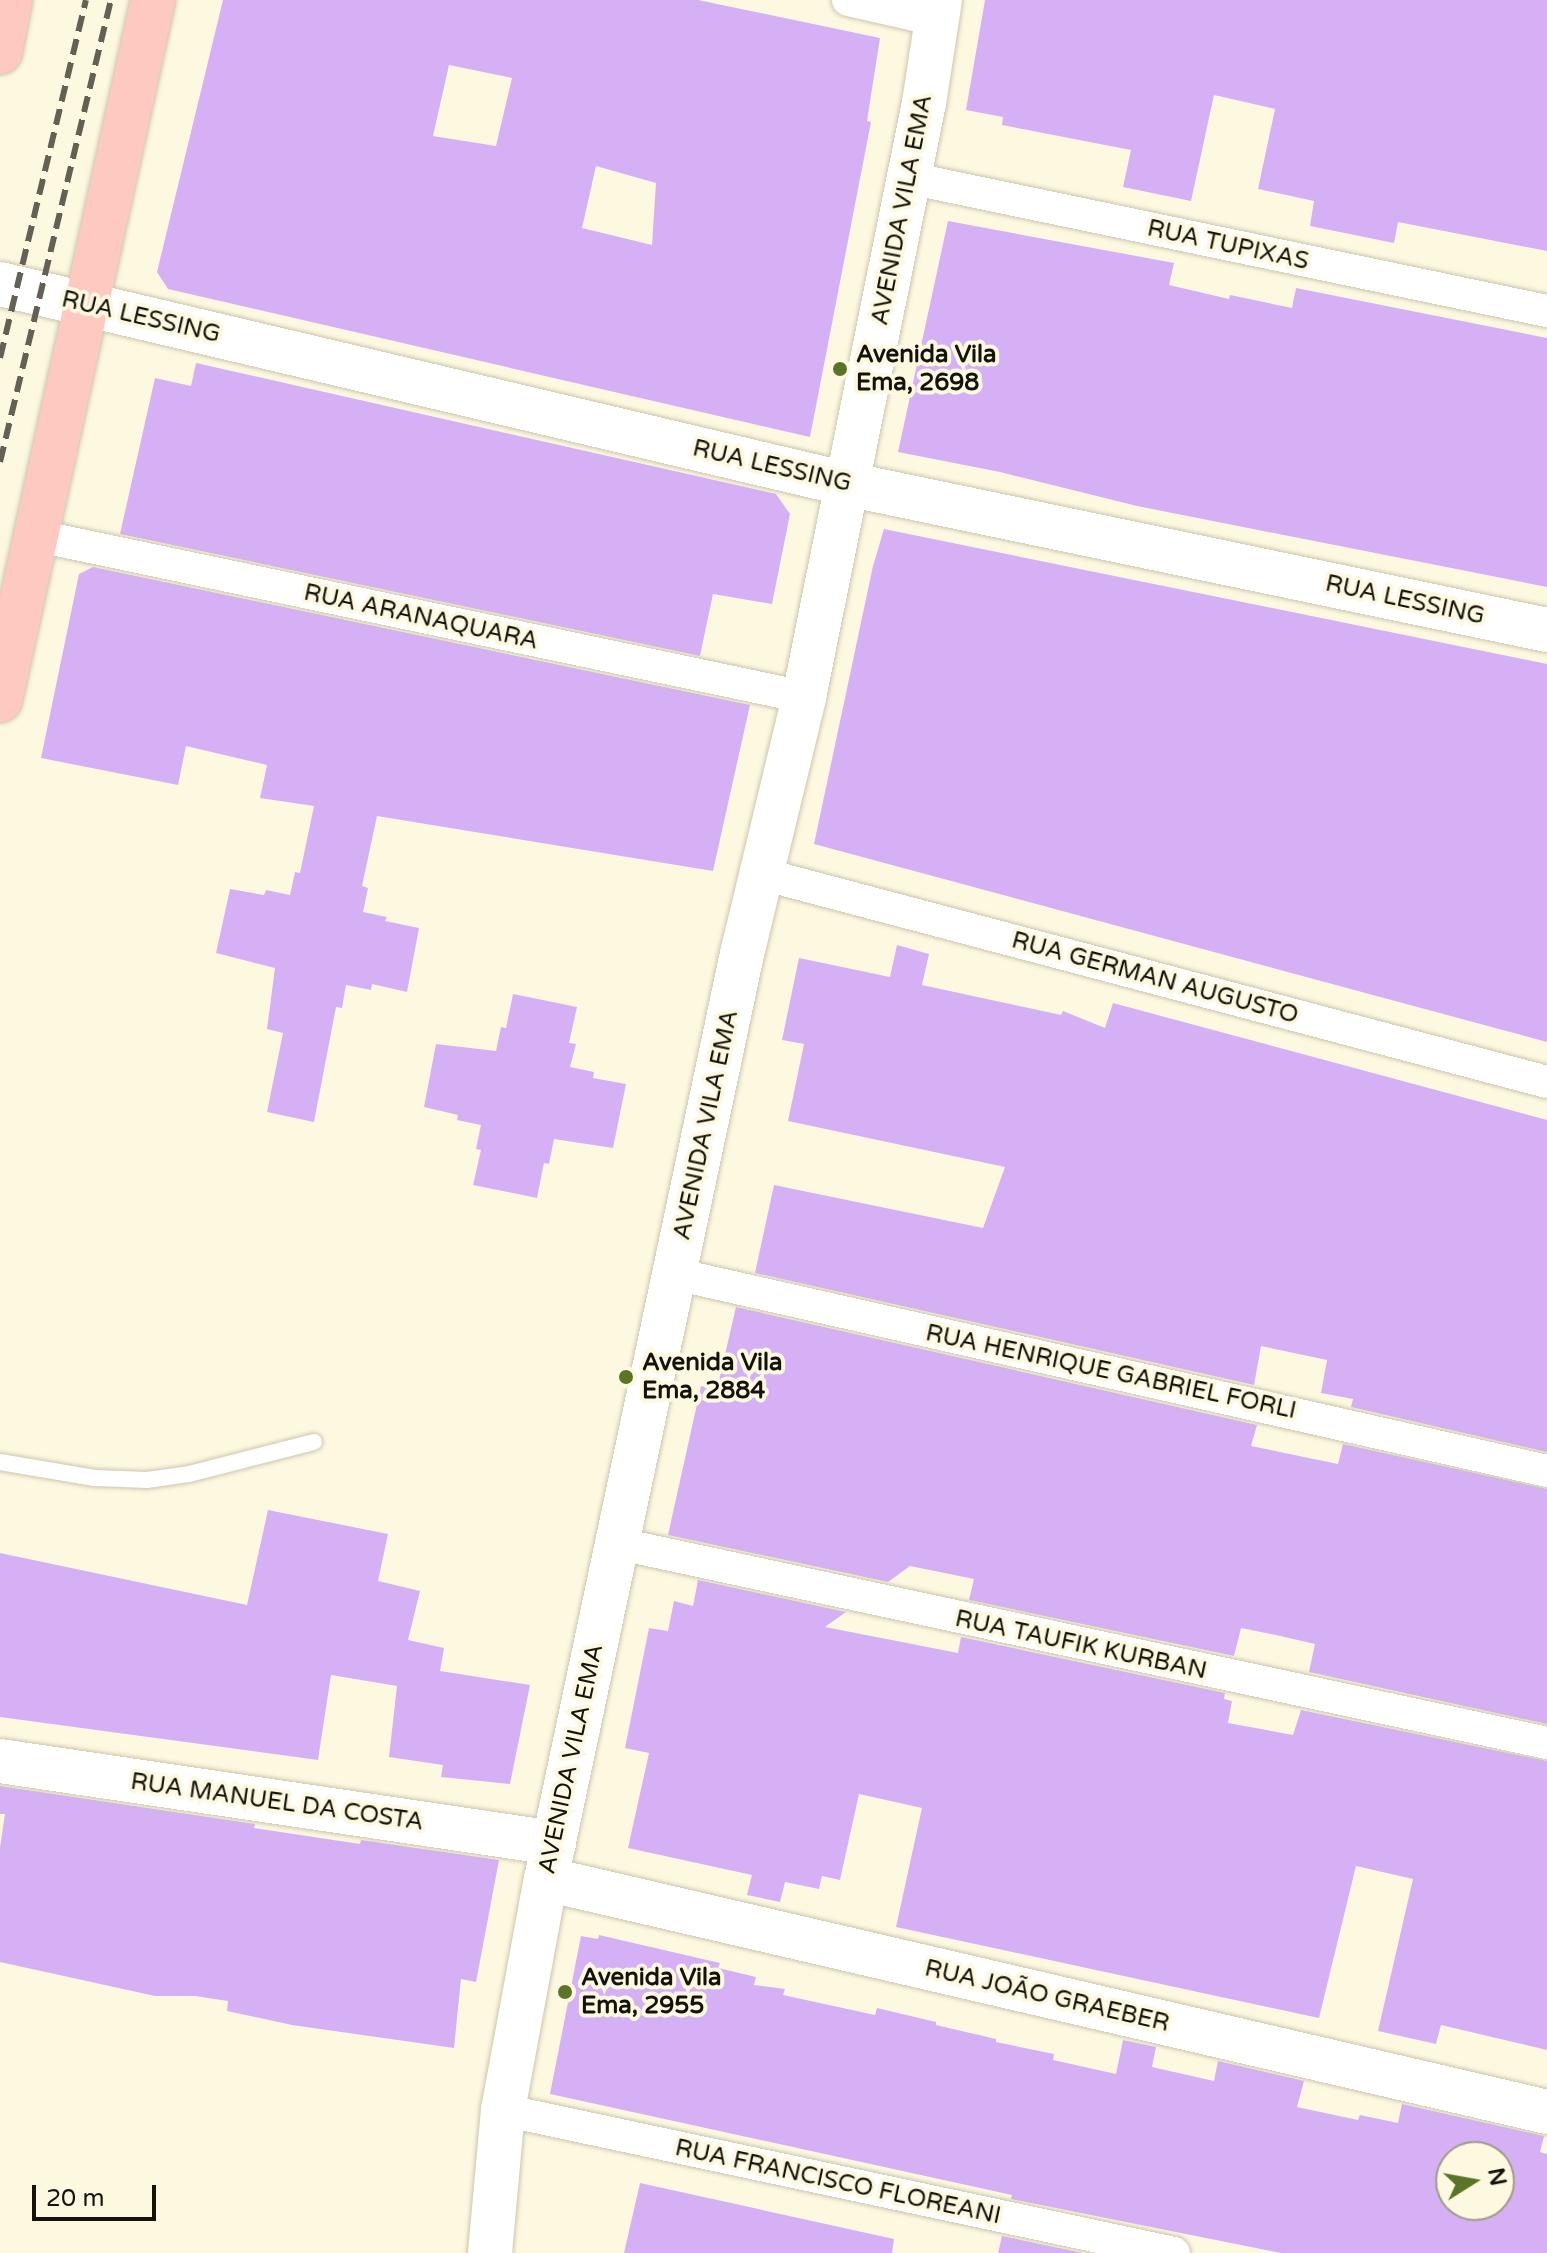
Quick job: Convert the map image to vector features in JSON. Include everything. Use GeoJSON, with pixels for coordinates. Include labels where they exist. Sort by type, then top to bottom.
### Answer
{"type":"FeatureCollection","features":[{"type":"Feature","properties":{"kind":"main road"},"geometry":{"type":"LineString","coordinates":[[0,52],[10,0]]}},
{"type":"Feature","properties":{"kind":"main road"},"geometry":{"type":"LineString","coordinates":[[0,700],[86,305],[141,2]]}},
{"type":"Feature","properties":{"kind":"street"},"geometry":{"type":"LineString","coordinates":[[848,0],[938,10]]}},
{"type":"Feature","properties":{"kind":"street","name":"AVENIDA VILA EMA"},"geometry":{"type":"LineString","coordinates":[[490,2253],[503,2110],[550,1861],[615,1543],[804,697],[909,178],[938,10]]}},
{"type":"Feature","properties":{"kind":"street","name":"RUA TUPIXAS"},"geometry":{"type":"LineString","coordinates":[[909,178],[1547,311]]}},
{"type":"Feature","properties":{"kind":"street","name":"RUA LESSING"},"geometry":{"type":"LineString","coordinates":[[0,284],[847,484],[1547,630]]}},
{"type":"Feature","properties":{"kind":"street","name":"RUA ARANAQUARA"},"geometry":{"type":"LineString","coordinates":[[38,536],[804,697]]}},
{"type":"Feature","properties":{"kind":"street","name":"RUA GERMAN AUGUSTO"},"geometry":{"type":"LineString","coordinates":[[762,874],[1547,1082]]}},
{"type":"Feature","properties":{"kind":"street","name":"RUA HENRIQUE GABRIEL FORLI"},"geometry":{"type":"LineString","coordinates":[[675,1274],[1547,1471]]}},
{"type":"Feature","properties":{"kind":"street","name":"RUA TAUFIK KURBAN"},"geometry":{"type":"LineString","coordinates":[[615,1543],[1547,1743]]}},
{"type":"Feature","properties":{"kind":"street","name":"RUA MANUEL DA COSTA"},"geometry":{"type":"LineString","coordinates":[[0,1761],[550,1861]]}},
{"type":"Feature","properties":{"kind":"street","name":"RUA JOÃO GRAEBER"},"geometry":{"type":"LineString","coordinates":[[550,1861],[1547,2112]]}},
{"type":"Feature","properties":{"kind":"street","name":"RUA FRANCISCO FLOREANI"},"geometry":{"type":"LineString","coordinates":[[503,2110],[1174,2253]]}},
{"type":"Feature","properties":{"kind":"lane"},"geometry":{"type":"LineString","coordinates":[[0,1462],[95,1478],[147,1480],[189,1474],[314,1442]]}},
{"type":"Feature","properties":{"kind":"building"},"geometry":{"type":"Polygon","coordinates":[[[223,0],[698,0],[880,38],[867,121],[871,122],[810,437],[168,289],[157,272],[223,0]],[[449,65],[433,136],[496,146],[512,78],[449,65]],[[596,166],[582,228],[652,245],[656,183],[596,166]]]}},
{"type":"Feature","properties":{"kind":"building"},"geometry":{"type":"Polygon","coordinates":[[[985,0],[1547,0],[1547,251],[1398,222],[1394,243],[1310,226],[1314,201],[1258,189],[1275,109],[1214,95],[1191,201],[1123,187],[1131,150],[1002,125],[1003,117],[966,110],[985,0]]]}},
{"type":"Feature","properties":{"kind":"building"},"geometry":{"type":"Polygon","coordinates":[[[948,221],[1174,263],[1169,285],[1229,299],[1230,295],[1292,308],[1296,288],[1547,338],[1547,587],[1137,506],[1000,472],[898,452],[948,221]]]}},
{"type":"Feature","properties":{"kind":"building"},"geometry":{"type":"Polygon","coordinates":[[[196,363],[776,494],[790,514],[772,604],[713,594],[700,656],[120,534],[155,378],[191,386],[196,363]]]}},
{"type":"Feature","properties":{"kind":"building"},"geometry":{"type":"Polygon","coordinates":[[[884,529],[1547,664],[1547,1042],[814,844],[873,566],[884,529]]]}},
{"type":"Feature","properties":{"kind":"building"},"geometry":{"type":"Polygon","coordinates":[[[93,567],[750,705],[713,871],[377,816],[362,886],[368,888],[363,912],[387,917],[385,921],[419,928],[407,992],[372,984],[371,990],[346,985],[342,1008],[336,1007],[314,1122],[267,1112],[283,1033],[267,1029],[275,968],[216,953],[230,889],[264,895],[266,890],[290,895],[295,872],[300,873],[314,806],[260,798],[267,765],[186,746],[178,785],[41,758],[79,574],[93,567]]]}},
{"type":"Feature","properties":{"kind":"building"},"geometry":{"type":"Polygon","coordinates":[[[897,945],[929,954],[922,985],[1061,1015],[1063,1011],[1105,1028],[1113,1003],[1547,1120],[1547,1452],[1351,1407],[1353,1399],[1321,1393],[1327,1360],[1261,1346],[1254,1385],[755,1273],[774,1185],[983,1228],[1005,1167],[788,1121],[804,1044],[782,1040],[799,958],[890,977],[897,945]]]}},
{"type":"Feature","properties":{"kind":"building"},"geometry":{"type":"Polygon","coordinates":[[[513,994],[577,1007],[569,1043],[576,1044],[570,1067],[594,1072],[593,1078],[626,1084],[613,1148],[554,1139],[549,1164],[544,1163],[537,1198],[473,1185],[481,1150],[476,1149],[481,1125],[457,1120],[458,1115],[424,1107],[436,1044],[496,1051],[501,1027],[506,1028],[513,994]]]}},
{"type":"Feature","properties":{"kind":"building"},"geometry":{"type":"Polygon","coordinates":[[[736,1307],[1257,1425],[1251,1446],[1338,1464],[1343,1444],[1547,1489],[1547,1724],[1309,1672],[1315,1644],[1276,1635],[1241,1628],[1234,1656],[969,1600],[974,1579],[910,1566],[888,1582],[668,1535],[701,1386],[717,1389],[736,1307]]]}},
{"type":"Feature","properties":{"kind":"building"},"geometry":{"type":"Polygon","coordinates":[[[268,1510],[388,1534],[378,1581],[420,1591],[408,1640],[444,1648],[440,1671],[530,1685],[510,1784],[441,1777],[443,1765],[389,1757],[397,1686],[331,1675],[318,1760],[0,1717],[0,1553],[247,1605],[268,1510]]]}},
{"type":"Feature","properties":{"kind":"building"},"geometry":{"type":"Polygon","coordinates":[[[698,1580],[846,1612],[825,1627],[958,1653],[961,1637],[1225,1693],[1224,1699],[1232,1701],[1228,1723],[1293,1735],[1301,1710],[1547,1761],[1547,2050],[1441,2025],[1436,2044],[1378,2031],[1413,1879],[1356,1866],[1319,2018],[896,1927],[922,1808],[859,1794],[840,1880],[822,1876],[819,1889],[785,1882],[780,1902],[747,1895],[752,1875],[628,1848],[649,1753],[625,1748],[649,1628],[668,1631],[674,1601],[693,1606],[698,1580]]]}},
{"type":"Feature","properties":{"kind":"building"},"geometry":{"type":"Polygon","coordinates":[[[0,1786],[255,1824],[254,1828],[360,1844],[361,1840],[499,1860],[476,1982],[461,1979],[454,2048],[292,2025],[227,2011],[228,2001],[195,1996],[155,1996],[0,1962],[0,1847],[5,1814],[0,1814],[0,1786]]]}},
{"type":"Feature","properties":{"kind":"building"},"geometry":{"type":"Polygon","coordinates":[[[599,1935],[720,1963],[718,1968],[756,1977],[754,1985],[785,1989],[783,1995],[875,2015],[877,2008],[996,2039],[996,2042],[1054,2054],[1053,2060],[1116,2074],[1123,2040],[1156,2047],[1152,2067],[1214,2081],[1218,2061],[1304,2081],[1297,2107],[1358,2120],[1360,2115],[1398,2123],[1402,2104],[1544,2136],[1540,2152],[1547,2154],[1547,2253],[1281,2253],[1011,2199],[1012,2195],[550,2094],[581,1936],[598,1939],[599,1935]]]}},
{"type":"Feature","properties":{"kind":"building"},"geometry":{"type":"Polygon","coordinates":[[[640,2183],[894,2239],[892,2253],[624,2253],[640,2183]]]}},
{"type":"Feature","properties":{"kind":"building"},"geometry":{"type":"Polygon","coordinates":[[[1002,2236],[1083,2253],[998,2253],[1002,2236]]]}},
{"type":"Feature","properties":{"kind":"railway"},"geometry":{"type":"LineString","coordinates":[[0,358],[86,0]]}},
{"type":"Feature","properties":{"kind":"railway"},"geometry":{"type":"LineString","coordinates":[[0,462],[111,0]]}},
{"type":"Feature","properties":{"kind":"place","name":"Avenida Vila Ema, 2698"},"geometry":{"type":"Point","coordinates":[840,369]}},
{"type":"Feature","properties":{"kind":"place","name":"Avenida Vila Ema, 2884"},"geometry":{"type":"Point","coordinates":[626,1377]}},
{"type":"Feature","properties":{"kind":"place","name":"Avenida Vila Ema, 2955"},"geometry":{"type":"Point","coordinates":[565,1992]}}]}
